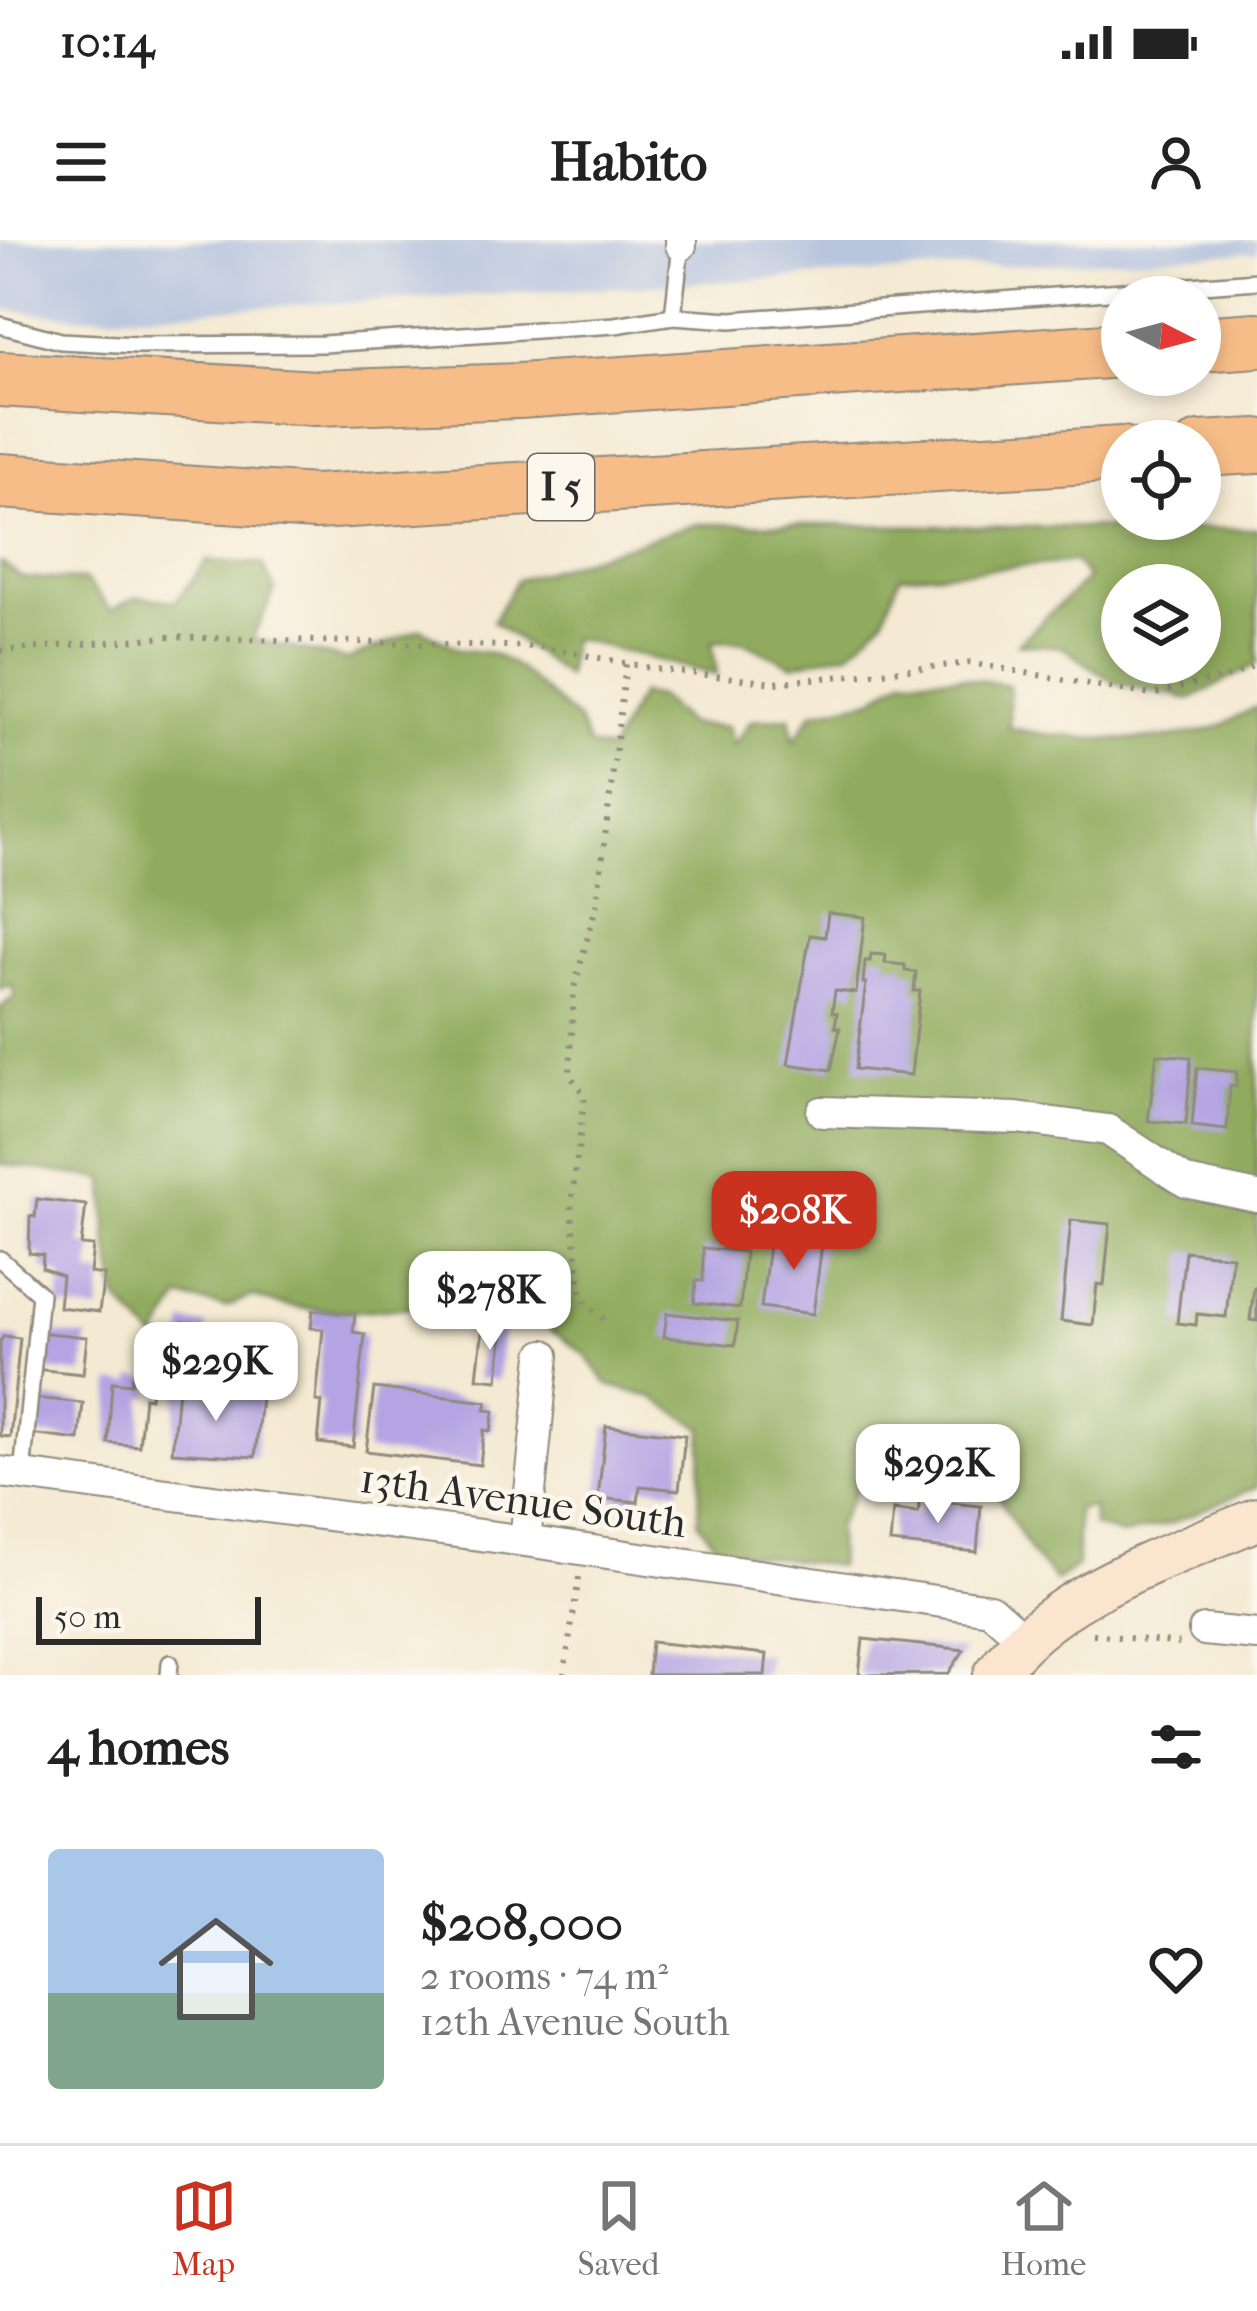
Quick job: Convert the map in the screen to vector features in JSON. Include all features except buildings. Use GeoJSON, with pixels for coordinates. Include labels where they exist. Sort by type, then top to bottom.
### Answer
{"type":"FeatureCollection","features":[{"type":"Feature","properties":{"kind":"highway"},"geometry":{"type":"LineString","coordinates":[[1221,343],[1257,340]]}},
{"type":"Feature","properties":{"kind":"highway"},"geometry":{"type":"LineString","coordinates":[[0,379],[316,398],[519,391],[1101,351]]}},
{"type":"Feature","properties":{"kind":"highway"},"geometry":{"type":"LineString","coordinates":[[0,364],[165,392]]}},
{"type":"Feature","properties":{"kind":"highway"},"geometry":{"type":"LineString","coordinates":[[1221,448],[1257,446]]}},
{"type":"Feature","properties":{"kind":"highway","name":"I 5"},"geometry":{"type":"LineString","coordinates":[[0,481],[315,502],[1101,455]]}},
{"type":"Feature","properties":{"kind":"main road"},"geometry":{"type":"LineString","coordinates":[[995,1675],[1023,1638],[1072,1603],[1257,1519]]}},
{"type":"Feature","properties":{"kind":"street"},"geometry":{"type":"LineString","coordinates":[[822,1112],[1017,1118],[1108,1130],[1186,1182],[1257,1197]]}},
{"type":"Feature","properties":{"kind":"street"},"geometry":{"type":"LineString","coordinates":[[525,1541],[544,1355]]}},
{"type":"Feature","properties":{"kind":"street","name":"13th Avenue South"},"geometry":{"type":"LineString","coordinates":[[11,1473],[525,1541],[990,1610],[1023,1638]]}},
{"type":"Feature","properties":{"kind":"street"},"geometry":{"type":"LineString","coordinates":[[1196,1637],[1257,1635]]}},
{"type":"Feature","properties":{"kind":"lane"},"geometry":{"type":"LineString","coordinates":[[673,316],[681,242]]}},
{"type":"Feature","properties":{"kind":"lane"},"geometry":{"type":"LineString","coordinates":[[0,325],[61,340],[137,345],[300,344],[616,325],[673,316],[731,320],[1257,281]]}},
{"type":"Feature","properties":{"kind":"lane"},"geometry":{"type":"LineString","coordinates":[[0,1259],[40,1294],[11,1473]]}},
{"type":"Feature","properties":{"kind":"path"},"geometry":{"type":"LineString","coordinates":[[0,651],[169,637],[543,646],[626,664],[774,683],[970,663],[1151,695],[1257,664]]}},
{"type":"Feature","properties":{"kind":"path"},"geometry":{"type":"LineString","coordinates":[[604,1319],[587,1305],[581,1291],[571,1205],[585,1096],[570,1075],[569,1042],[574,988],[597,903],[626,664]]}},
{"type":"Feature","properties":{"kind":"path"},"geometry":{"type":"LineString","coordinates":[[564,1675],[579,1574]]}},
{"type":"Feature","properties":{"kind":"path"},"geometry":{"type":"LineString","coordinates":[[1078,1632],[1196,1637]]}},
{"type":"Feature","properties":{"kind":"shaded area"},"geometry":{"type":"Polygon","coordinates":[[[0,240],[1257,240],[1257,252],[81,317],[0,309],[0,240]]]}},
{"type":"Feature","properties":{"kind":"green space"},"geometry":{"type":"Polygon","coordinates":[[[697,524],[1101,528],[1101,540],[1221,540],[1221,529],[1257,529],[1257,664],[1221,683],[1221,564],[1101,564],[1101,673],[1062,647],[1018,643],[1088,578],[1075,562],[900,576],[883,620],[851,651],[792,665],[742,641],[712,642],[717,675],[572,638],[566,676],[493,621],[517,580],[697,524]]]}},
{"type":"Feature","properties":{"kind":"green space"},"geometry":{"type":"Polygon","coordinates":[[[207,561],[262,564],[275,590],[252,639],[347,660],[421,629],[461,650],[491,653],[517,667],[578,721],[589,746],[610,750],[640,694],[659,697],[688,724],[727,727],[733,745],[751,721],[790,717],[794,741],[813,712],[872,699],[905,677],[959,677],[1009,685],[1009,728],[1059,736],[1139,739],[1191,734],[1257,707],[1257,1487],[1169,1524],[1122,1535],[1093,1526],[1092,1507],[1077,1510],[1077,1566],[1056,1581],[960,1450],[920,1444],[867,1468],[837,1526],[838,1566],[720,1550],[698,1522],[703,1428],[651,1397],[608,1385],[585,1354],[494,1291],[437,1303],[340,1311],[252,1296],[226,1307],[180,1298],[156,1340],[118,1300],[107,1238],[105,1179],[0,1164],[0,1008],[15,996],[11,984],[0,989],[0,562],[22,578],[85,580],[111,610],[137,597],[176,601],[207,561]]]}},
{"type":"Feature","properties":{"kind":"green space"},"geometry":{"type":"Polygon","coordinates":[[[1123,684],[1219,684],[1191,699],[1123,684]]]}}]}
